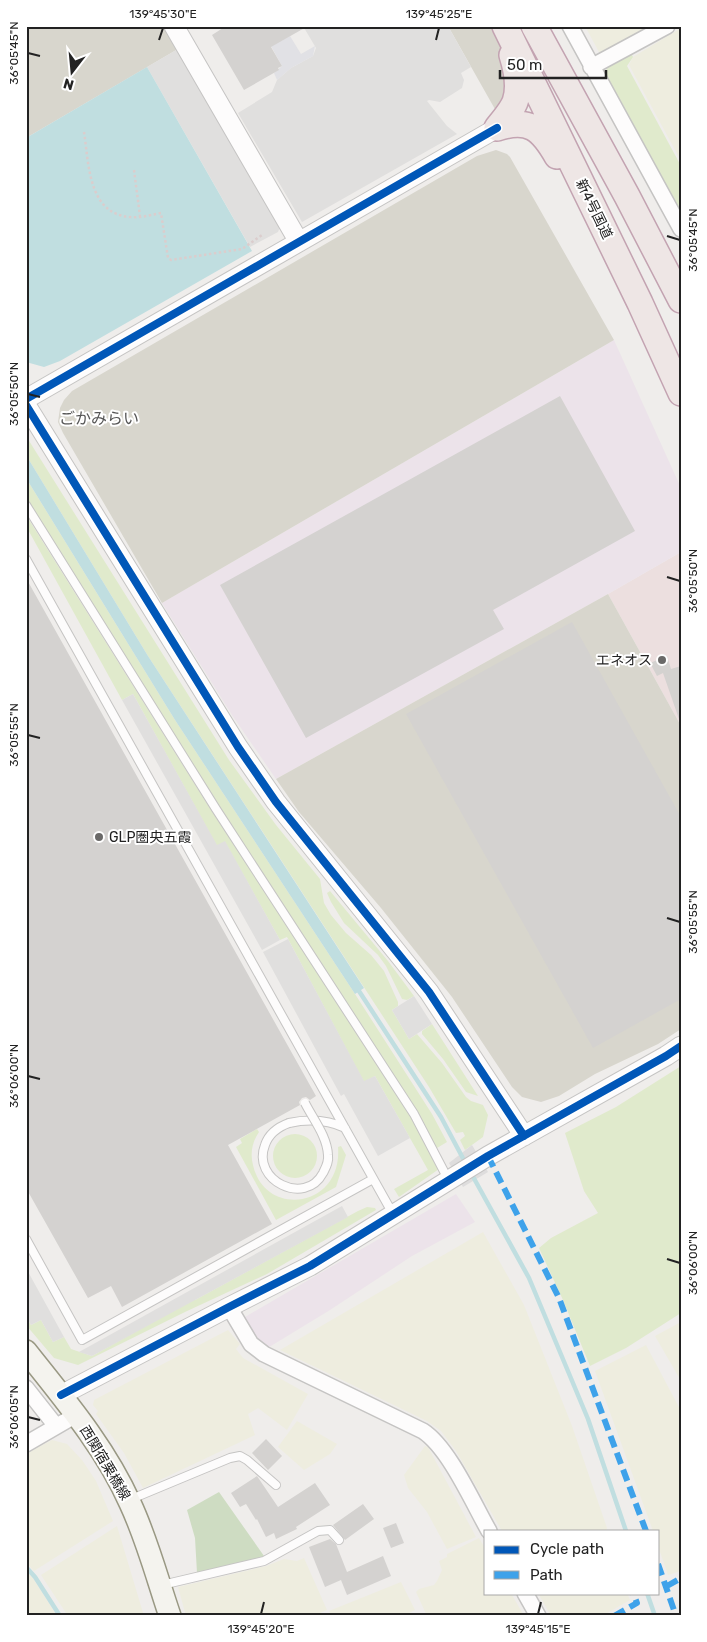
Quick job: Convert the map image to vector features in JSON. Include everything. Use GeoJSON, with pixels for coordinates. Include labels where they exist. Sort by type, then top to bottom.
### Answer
{"type":"FeatureCollection","features":[{"type":"Feature","properties":{"kind":"highway"},"geometry":{"type":"LineString","coordinates":[[497,128],[516,101],[516,68],[504,26]]}},
{"type":"Feature","properties":{"kind":"highway","name":"新4号国道"},"geometry":{"type":"LineString","coordinates":[[504,26],[658,341],[681,394]]}},
{"type":"Feature","properties":{"kind":"highway"},"geometry":{"type":"LineString","coordinates":[[534,26],[627,196],[681,300]]}},
{"type":"Feature","properties":{"kind":"highway"},"geometry":{"type":"LineString","coordinates":[[552,26],[617,157],[627,196]]}},
{"type":"Feature","properties":{"kind":"highway"},"geometry":{"type":"LineString","coordinates":[[497,128],[514,123],[537,130],[547,139],[578,195],[615,252]]}},
{"type":"Feature","properties":{"kind":"main road","name":"西関宿栗橋線"},"geometry":{"type":"LineString","coordinates":[[26,1352],[76,1415],[114,1471],[143,1535],[170,1616]]}},
{"type":"Feature","properties":{"kind":"street"},"geometry":{"type":"LineString","coordinates":[[174,26],[299,242]]}},
{"type":"Feature","properties":{"kind":"street"},"geometry":{"type":"LineString","coordinates":[[570,26],[681,229]]}},
{"type":"Feature","properties":{"kind":"street"},"geometry":{"type":"LineString","coordinates":[[592,67],[666,26]]}},
{"type":"Feature","properties":{"kind":"street"},"geometry":{"type":"LineString","coordinates":[[26,398],[497,128]]}},
{"type":"Feature","properties":{"kind":"street"},"geometry":{"type":"LineString","coordinates":[[26,405],[238,747],[276,802],[429,992],[524,1136]]}},
{"type":"Feature","properties":{"kind":"street"},"geometry":{"type":"LineString","coordinates":[[61,1395],[229,1306],[310,1266],[488,1156],[681,1046]]}},
{"type":"Feature","properties":{"kind":"street"},"geometry":{"type":"LineString","coordinates":[[229,1306],[251,1344],[264,1354],[424,1431],[432,1437],[443,1450],[489,1530]]}},
{"type":"Feature","properties":{"kind":"street"},"geometry":{"type":"LineString","coordinates":[[26,1388],[56,1426]]}},
{"type":"Feature","properties":{"kind":"street"},"geometry":{"type":"LineString","coordinates":[[26,1444],[76,1415]]}},
{"type":"Feature","properties":{"kind":"street"},"geometry":{"type":"LineString","coordinates":[[526,1594],[538,1616]]}},
{"type":"Feature","properties":{"kind":"lane"},"geometry":{"type":"LineString","coordinates":[[26,505],[221,818],[414,1114],[449,1181]]}},
{"type":"Feature","properties":{"kind":"lane"},"geometry":{"type":"LineString","coordinates":[[26,559],[394,1215]]}},
{"type":"Feature","properties":{"kind":"lane"},"geometry":{"type":"LineString","coordinates":[[304,1103],[325,1140],[329,1156],[327,1166],[320,1178],[311,1186],[300,1189],[289,1188],[273,1180],[267,1173],[262,1156],[266,1140],[277,1128],[289,1123],[305,1120],[322,1121],[345,1128]]}},
{"type":"Feature","properties":{"kind":"lane"},"geometry":{"type":"LineString","coordinates":[[26,1239],[82,1340],[373,1179]]}},
{"type":"Feature","properties":{"kind":"lane"},"geometry":{"type":"LineString","coordinates":[[128,1500],[230,1458],[240,1456],[276,1486]]}},
{"type":"Feature","properties":{"kind":"lane"},"geometry":{"type":"LineString","coordinates":[[160,1585],[264,1561],[318,1532],[330,1530],[339,1540]]}},
{"type":"Feature","properties":{"kind":"path"},"geometry":{"type":"LineString","coordinates":[[84,132],[92,182],[98,199],[104,206],[123,216],[161,214],[168,258],[173,261],[242,249],[262,235]]}},
{"type":"Feature","properties":{"kind":"path"},"geometry":{"type":"LineString","coordinates":[[134,170],[140,216]]}},
{"type":"Feature","properties":{"kind":"shaded area"},"geometry":{"type":"Polygon","coordinates":[[[26,26],[165,26],[178,49],[26,138],[26,26]]]}},
{"type":"Feature","properties":{"kind":"shaded area"},"geometry":{"type":"Polygon","coordinates":[[[303,26],[448,26],[471,67],[461,73],[464,80],[462,88],[440,102],[427,101],[447,126],[457,134],[302,222],[238,113],[272,92],[277,80],[291,68],[313,56],[316,48],[303,26]]]}},
{"type":"Feature","properties":{"kind":"shaded area"},"geometry":{"type":"Polygon","coordinates":[[[448,26],[492,26],[503,48],[510,90],[496,111],[448,26]]]}},
{"type":"Feature","properties":{"kind":"shaded area"},"geometry":{"type":"Polygon","coordinates":[[[585,26],[649,26],[600,54],[585,26]]]}},
{"type":"Feature","properties":{"kind":"shaded area"},"geometry":{"type":"Polygon","coordinates":[[[681,28],[681,161],[629,65],[633,57],[681,28]]]}},
{"type":"Feature","properties":{"kind":"shaded area"},"geometry":{"type":"Polygon","coordinates":[[[290,36],[301,54],[315,46],[313,56],[291,68],[277,80],[274,73],[282,66],[271,46],[290,36]]]}},
{"type":"Feature","properties":{"kind":"shaded area"},"geometry":{"type":"Polygon","coordinates":[[[178,49],[280,227],[278,232],[250,247],[147,67],[178,49]]]}},
{"type":"Feature","properties":{"kind":"shaded area"},"geometry":{"type":"Polygon","coordinates":[[[496,150],[510,157],[614,340],[162,603],[63,433],[58,422],[60,408],[64,400],[72,391],[477,156],[496,150]]]}},
{"type":"Feature","properties":{"kind":"shaded area"},"geometry":{"type":"Polygon","coordinates":[[[614,340],[681,488],[681,552],[276,779],[232,715],[162,603],[614,340]]]}},
{"type":"Feature","properties":{"kind":"shaded area","name":"エネオス"},"geometry":{"type":"Polygon","coordinates":[[[681,552],[681,726],[608,594],[681,552]]]}},
{"type":"Feature","properties":{"kind":"shaded area"},"geometry":{"type":"Polygon","coordinates":[[[608,594],[681,726],[681,1029],[658,1044],[595,1074],[559,1096],[541,1102],[522,1097],[512,1087],[452,997],[381,908],[299,812],[276,779],[608,594]]]}},
{"type":"Feature","properties":{"kind":"shaded area"},"geometry":{"type":"Polygon","coordinates":[[[133,694],[217,845],[225,841],[280,940],[262,950],[122,700],[133,694]]]}},
{"type":"Feature","properties":{"kind":"shaded area"},"geometry":{"type":"Polygon","coordinates":[[[288,939],[364,1081],[375,1076],[410,1138],[378,1156],[344,1094],[341,1096],[263,952],[288,939]]]}},
{"type":"Feature","properties":{"kind":"shaded area"},"geometry":{"type":"Polygon","coordinates":[[[414,996],[432,1024],[409,1039],[392,1010],[414,996]]]}},
{"type":"Feature","properties":{"kind":"shaded area"},"geometry":{"type":"Polygon","coordinates":[[[456,1194],[475,1222],[412,1256],[266,1349],[256,1342],[247,1326],[245,1317],[456,1194]]]}},
{"type":"Feature","properties":{"kind":"shaded area"},"geometry":{"type":"Polygon","coordinates":[[[342,1206],[348,1217],[92,1356],[79,1352],[342,1206]]]}},
{"type":"Feature","properties":{"kind":"shaded area"},"geometry":{"type":"Polygon","coordinates":[[[483,1232],[524,1305],[572,1426],[606,1530],[501,1530],[456,1451],[441,1431],[427,1421],[280,1350],[483,1232]]]}},
{"type":"Feature","properties":{"kind":"shaded area"},"geometry":{"type":"Polygon","coordinates":[[[26,1268],[64,1337],[53,1342],[41,1320],[31,1325],[26,1316],[26,1268]]]}},
{"type":"Feature","properties":{"kind":"shaded area"},"geometry":{"type":"Polygon","coordinates":[[[681,1322],[681,1381],[655,1336],[681,1322]]]}},
{"type":"Feature","properties":{"kind":"shaded area"},"geometry":{"type":"Polygon","coordinates":[[[228,1330],[240,1344],[236,1349],[243,1358],[308,1394],[287,1430],[258,1408],[248,1414],[255,1435],[143,1488],[124,1453],[96,1414],[98,1411],[93,1405],[94,1400],[228,1330]]]}},
{"type":"Feature","properties":{"kind":"shaded area"},"geometry":{"type":"Polygon","coordinates":[[[646,1345],[681,1411],[681,1571],[668,1575],[660,1552],[660,1530],[653,1530],[595,1371],[646,1345]]]}},
{"type":"Feature","properties":{"kind":"shaded area"},"geometry":{"type":"Polygon","coordinates":[[[297,1421],[337,1444],[330,1454],[304,1470],[278,1447],[297,1421]]]}},
{"type":"Feature","properties":{"kind":"shaded area"},"geometry":{"type":"Polygon","coordinates":[[[52,1440],[67,1444],[82,1460],[96,1481],[113,1521],[34,1571],[26,1562],[26,1454],[52,1440]]]}},
{"type":"Feature","properties":{"kind":"shaded area"},"geometry":{"type":"Polygon","coordinates":[[[425,1446],[428,1447],[476,1537],[447,1549],[427,1512],[408,1488],[404,1475],[425,1446]]]}},
{"type":"Feature","properties":{"kind":"shaded area"},"geometry":{"type":"Polygon","coordinates":[[[117,1526],[144,1616],[68,1616],[41,1575],[117,1526]]]}},
{"type":"Feature","properties":{"kind":"shaded area"},"geometry":{"type":"Polygon","coordinates":[[[479,1538],[484,1547],[484,1594],[512,1594],[524,1616],[427,1616],[416,1592],[419,1589],[434,1585],[442,1570],[439,1561],[447,1557],[447,1554],[479,1538]]]}},
{"type":"Feature","properties":{"kind":"shaded area"},"geometry":{"type":"Polygon","coordinates":[[[304,1558],[327,1610],[313,1616],[186,1616],[178,1587],[266,1566],[284,1559],[297,1561],[304,1558]]]}},
{"type":"Feature","properties":{"kind":"shaded area"},"geometry":{"type":"Polygon","coordinates":[[[26,1570],[33,1578],[57,1616],[26,1616],[26,1570]]]}},
{"type":"Feature","properties":{"kind":"shaded area"},"geometry":{"type":"Polygon","coordinates":[[[401,1582],[415,1610],[403,1616],[332,1616],[329,1611],[401,1582]]]}},
{"type":"Feature","properties":{"kind":"shaded area"},"geometry":{"type":"Polygon","coordinates":[[[539,1594],[627,1594],[630,1600],[602,1616],[551,1616],[539,1594]]]}},
{"type":"Feature","properties":{"kind":"green space"},"geometry":{"type":"Polygon","coordinates":[[[631,53],[633,57],[627,66],[681,166],[681,216],[620,110],[605,74],[608,65],[631,53]]]}},
{"type":"Feature","properties":{"kind":"green space"},"geometry":{"type":"Polygon","coordinates":[[[26,436],[229,760],[276,825],[320,879],[324,903],[331,915],[346,933],[371,955],[384,971],[398,1002],[398,1006],[392,1010],[409,1039],[417,1034],[442,1063],[466,1097],[483,1105],[488,1115],[483,1137],[465,1150],[460,1140],[465,1136],[463,1132],[456,1133],[429,1087],[148,656],[26,455],[26,436]]]}},
{"type":"Feature","properties":{"kind":"green space"},"geometry":{"type":"Polygon","coordinates":[[[26,478],[175,720],[355,994],[432,1114],[447,1142],[437,1148],[417,1112],[211,794],[26,498],[26,478]]]}},
{"type":"Feature","properties":{"kind":"green space"},"geometry":{"type":"Polygon","coordinates":[[[26,515],[206,802],[411,1117],[439,1169],[399,1197],[394,1189],[428,1170],[375,1076],[364,1082],[287,937],[280,940],[225,842],[217,846],[133,694],[122,700],[26,526],[26,515]]]}},
{"type":"Feature","properties":{"kind":"green space"},"geometry":{"type":"Polygon","coordinates":[[[330,891],[388,961],[414,996],[407,1000],[402,999],[386,966],[378,955],[344,923],[327,893],[330,891]]]}},
{"type":"Feature","properties":{"kind":"green space"},"geometry":{"type":"Polygon","coordinates":[[[432,1024],[478,1096],[466,1092],[443,1059],[422,1034],[422,1031],[432,1024]]]}},
{"type":"Feature","properties":{"kind":"green space"},"geometry":{"type":"Polygon","coordinates":[[[681,1066],[681,1313],[626,1348],[590,1366],[539,1248],[551,1238],[598,1213],[584,1191],[565,1133],[616,1107],[681,1066]]]}},
{"type":"Feature","properties":{"kind":"green space"},"geometry":{"type":"Polygon","coordinates":[[[257,1129],[259,1132],[253,1144],[252,1161],[260,1182],[272,1194],[286,1199],[302,1199],[316,1194],[329,1183],[336,1168],[338,1147],[341,1146],[346,1155],[336,1187],[276,1220],[236,1147],[242,1143],[240,1139],[257,1129]]]}},
{"type":"Feature","properties":{"kind":"green space"},"geometry":{"type":"Polygon","coordinates":[[[295,1134],[307,1138],[313,1144],[317,1156],[313,1168],[307,1174],[295,1178],[283,1174],[277,1168],[273,1156],[277,1144],[283,1138],[295,1134]]]}},
{"type":"Feature","properties":{"kind":"green space"},"geometry":{"type":"Polygon","coordinates":[[[367,1207],[375,1208],[376,1210],[267,1274],[78,1365],[54,1358],[26,1325],[26,1316],[31,1325],[41,1320],[53,1342],[64,1337],[71,1349],[92,1356],[194,1299],[367,1207]]]}},
{"type":"Feature","properties":{"kind":"green space"},"geometry":{"type":"Polygon","coordinates":[[[219,1492],[264,1556],[256,1560],[197,1573],[195,1538],[187,1510],[219,1492]]]}},
{"type":"Feature","properties":{"kind":"water"},"geometry":{"type":"Polygon","coordinates":[[[147,67],[252,251],[60,361],[44,367],[26,362],[26,138],[147,67]]]}},
{"type":"Feature","properties":{"kind":"water"},"geometry":{"type":"Polygon","coordinates":[[[26,455],[148,656],[364,988],[355,994],[175,720],[26,478],[26,455]]]}},
{"type":"Feature","properties":{"kind":"pier"},"geometry":{"type":"Polygon","coordinates":[[[472,1145],[488,1172],[463,1187],[449,1163],[472,1145]]]}},
{"type":"Feature","properties":{"kind":"building"},"geometry":{"type":"Polygon","coordinates":[[[226,26],[308,26],[271,47],[282,66],[278,68],[279,70],[244,90],[212,35],[226,26]]]}},
{"type":"Feature","properties":{"kind":"building"},"geometry":{"type":"Polygon","coordinates":[[[560,396],[635,531],[493,610],[504,629],[306,738],[220,585],[560,396]]]}},
{"type":"Feature","properties":{"kind":"building","name":"GLP圏央五霞"},"geometry":{"type":"Polygon","coordinates":[[[26,578],[316,1096],[310,1100],[306,1097],[302,1098],[299,1102],[300,1105],[228,1145],[272,1224],[122,1307],[111,1286],[88,1298],[26,1188],[26,578]]]}},
{"type":"Feature","properties":{"kind":"building"},"geometry":{"type":"Polygon","coordinates":[[[572,622],[681,817],[681,999],[593,1048],[406,714],[572,622]]]}},
{"type":"Feature","properties":{"kind":"building"},"geometry":{"type":"Polygon","coordinates":[[[667,656],[671,669],[681,666],[681,719],[679,719],[663,673],[657,676],[650,663],[667,656]]]}},
{"type":"Feature","properties":{"kind":"building"},"geometry":{"type":"Polygon","coordinates":[[[266,1439],[282,1456],[268,1470],[252,1453],[266,1439]]]}},
{"type":"Feature","properties":{"kind":"building"},"geometry":{"type":"Polygon","coordinates":[[[257,1476],[278,1507],[315,1483],[330,1505],[296,1527],[297,1529],[276,1539],[274,1533],[266,1537],[257,1519],[246,1504],[240,1507],[231,1493],[257,1476]]]}},
{"type":"Feature","properties":{"kind":"building"},"geometry":{"type":"Polygon","coordinates":[[[363,1504],[374,1519],[345,1540],[333,1525],[363,1504]]]}},
{"type":"Feature","properties":{"kind":"building"},"geometry":{"type":"Polygon","coordinates":[[[396,1523],[404,1543],[391,1548],[383,1528],[396,1523]]]}},
{"type":"Feature","properties":{"kind":"building"},"geometry":{"type":"Polygon","coordinates":[[[330,1539],[336,1544],[347,1572],[383,1556],[391,1576],[347,1595],[341,1580],[325,1587],[309,1547],[330,1539]]]}},
{"type":"Feature","properties":{"kind":"waterway"},"geometry":{"type":"LineString","coordinates":[[357,988],[441,1117],[466,1164]]}},
{"type":"Feature","properties":{"kind":"waterway"},"geometry":{"type":"LineString","coordinates":[[471,1173],[529,1278],[588,1419],[626,1530]]}},
{"type":"Feature","properties":{"kind":"waterway"},"geometry":{"type":"LineString","coordinates":[[26,1567],[35,1577],[60,1616]]}},
{"type":"Feature","properties":{"kind":"waterway"},"geometry":{"type":"LineString","coordinates":[[647,1594],[655,1616]]}},
{"type":"Feature","properties":{"kind":"marked path"},"geometry":{"type":"LineString","coordinates":[[488,1156],[559,1298],[646,1530]]}},
{"type":"Feature","properties":{"kind":"marked path"},"geometry":{"type":"LineString","coordinates":[[660,1570],[676,1616]]}},
{"type":"Feature","properties":{"kind":"marked path"},"geometry":{"type":"LineString","coordinates":[[667,1586],[681,1578]]}},
{"type":"Feature","properties":{"kind":"marked path"},"geometry":{"type":"LineString","coordinates":[[614,1616],[637,1603],[633,1594]]}},
{"type":"Feature","properties":{"kind":"cycle path"},"geometry":{"type":"LineString","coordinates":[[26,399],[497,128]]}},
{"type":"Feature","properties":{"kind":"cycle path"},"geometry":{"type":"LineString","coordinates":[[26,405],[238,747],[276,802],[429,992],[524,1136]]}},
{"type":"Feature","properties":{"kind":"cycle path"},"geometry":{"type":"LineString","coordinates":[[61,1395],[310,1266],[488,1156],[681,1046]]}},
{"type":"Feature","properties":{"kind":"place","name":"エネオス"},"geometry":{"type":"Point","coordinates":[662,660]}},
{"type":"Feature","properties":{"kind":"place","name":"GLP圏央五霞"},"geometry":{"type":"Point","coordinates":[99,837]}},
{"type":"Feature","properties":{"kind":"district","name":"ごかみらい"},"geometry":{"type":"Point","coordinates":[99,418]}}]}
